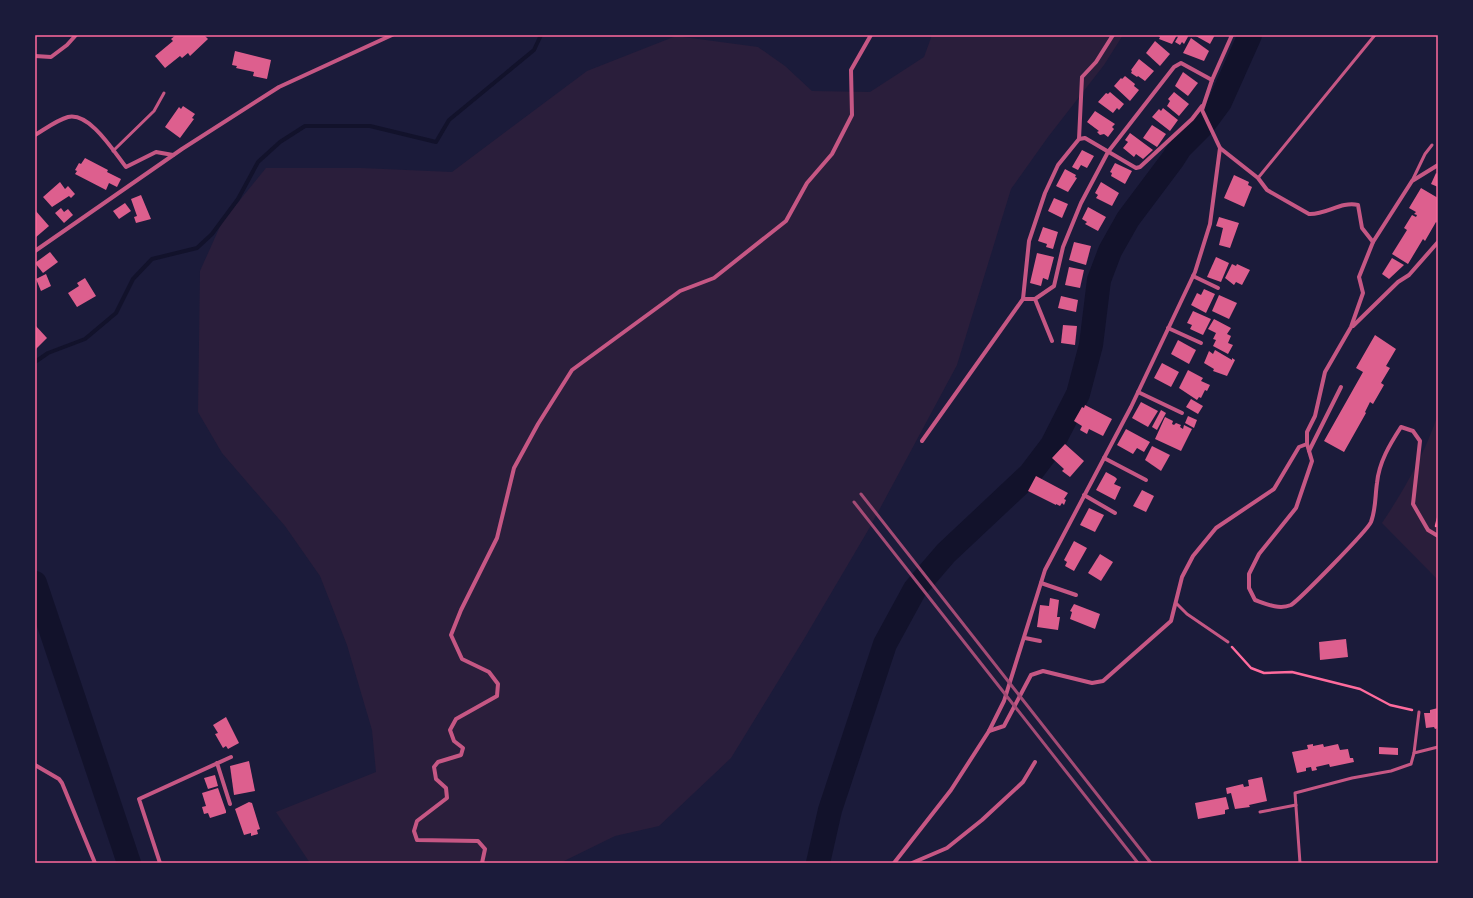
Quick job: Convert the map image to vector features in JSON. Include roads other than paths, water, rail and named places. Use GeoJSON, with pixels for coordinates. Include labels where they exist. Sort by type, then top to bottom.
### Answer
{"type":"FeatureCollection","features":[{"type":"Feature","properties":{"kind":"street"},"geometry":{"type":"LineString","coordinates":[[35,56],[51,57],[67,45],[76,35]]}},
{"type":"Feature","properties":{"kind":"street"},"geometry":{"type":"LineString","coordinates":[[35,251],[173,155],[279,87],[392,35]]}},
{"type":"Feature","properties":{"kind":"street"},"geometry":{"type":"LineString","coordinates":[[482,863],[485,849],[478,841],[417,840],[414,831],[417,821],[447,798],[446,788],[436,779],[434,767],[438,762],[461,755],[463,748],[454,741],[450,730],[456,719],[497,696],[498,684],[489,672],[462,659],[451,635],[461,610],[497,538],[514,468],[538,424],[572,370],[680,290],[714,278],[786,221],[807,183],[832,154],[852,115],[851,70],[871,35]]}},
{"type":"Feature","properties":{"kind":"street"},"geometry":{"type":"LineString","coordinates":[[922,441],[1023,300],[1029,241],[1045,193],[1058,165],[1079,139],[1082,77],[1096,62],[1113,35]]}},
{"type":"Feature","properties":{"kind":"street"},"geometry":{"type":"LineString","coordinates":[[1232,35],[1212,80],[1202,110],[1220,148],[1258,178],[1267,190],[1309,214],[1315,215],[1350,203],[1358,205],[1362,228],[1374,242]]}},
{"type":"Feature","properties":{"kind":"street"},"geometry":{"type":"LineString","coordinates":[[1023,300],[1035,299],[1054,286],[1063,247],[1081,203],[1108,152],[1174,67],[1181,63],[1212,80]]}},
{"type":"Feature","properties":{"kind":"street"},"geometry":{"type":"LineString","coordinates":[[1079,139],[1085,138],[1136,168],[1140,167],[1192,119],[1204,104]]}},
{"type":"Feature","properties":{"kind":"street"},"geometry":{"type":"LineString","coordinates":[[35,135],[68,117],[82,118],[97,130],[126,167],[156,152],[173,155]]}},
{"type":"Feature","properties":{"kind":"street"},"geometry":{"type":"LineString","coordinates":[[894,863],[951,790],[988,731],[1004,701],[1041,584],[1044,570],[1138,392],[1193,276],[1210,224],[1220,148]]}},
{"type":"Feature","properties":{"kind":"street"},"geometry":{"type":"LineString","coordinates":[[1438,165],[1412,181],[1374,242],[1359,276],[1363,293],[1351,327],[1325,372],[1316,416],[1307,432],[1307,444],[1312,461],[1296,508],[1259,554],[1248,574],[1249,588],[1255,600],[1274,607],[1290,605],[1351,547],[1371,523],[1376,503],[1377,482],[1381,463],[1401,427],[1413,431],[1420,441],[1413,504],[1428,530],[1438,536]]}},
{"type":"Feature","properties":{"kind":"street"},"geometry":{"type":"LineString","coordinates":[[1351,327],[1398,282],[1409,275],[1438,242]]}},
{"type":"Feature","properties":{"kind":"street"},"geometry":{"type":"LineString","coordinates":[[1193,276],[1218,288]]}},
{"type":"Feature","properties":{"kind":"street"},"geometry":{"type":"LineString","coordinates":[[1035,299],[1052,341]]}},
{"type":"Feature","properties":{"kind":"street"},"geometry":{"type":"LineString","coordinates":[[1168,328],[1201,343]]}},
{"type":"Feature","properties":{"kind":"street"},"geometry":{"type":"LineString","coordinates":[[1309,452],[1341,387]]}},
{"type":"Feature","properties":{"kind":"street"},"geometry":{"type":"LineString","coordinates":[[1138,392],[1182,413]]}},
{"type":"Feature","properties":{"kind":"street"},"geometry":{"type":"LineString","coordinates":[[988,731],[1004,726],[1031,675],[1043,671],[1092,683],[1103,681],[1172,621],[1182,577],[1193,556],[1216,528],[1274,489],[1299,447],[1307,444]]}},
{"type":"Feature","properties":{"kind":"street"},"geometry":{"type":"LineString","coordinates":[[1104,458],[1146,480]]}},
{"type":"Feature","properties":{"kind":"street"},"geometry":{"type":"LineString","coordinates":[[1084,495],[1115,513]]}},
{"type":"Feature","properties":{"kind":"street"},"geometry":{"type":"LineString","coordinates":[[1041,584],[1076,595]]}},
{"type":"Feature","properties":{"kind":"street"},"geometry":{"type":"LineString","coordinates":[[1024,638],[1040,641]]}},
{"type":"Feature","properties":{"kind":"street"},"geometry":{"type":"LineString","coordinates":[[160,863],[139,799],[231,757]]}},
{"type":"Feature","properties":{"kind":"street"},"geometry":{"type":"LineString","coordinates":[[912,863],[947,848],[982,820],[1023,782],[1034,762]]}},
{"type":"Feature","properties":{"kind":"street"},"geometry":{"type":"LineString","coordinates":[[217,763],[230,804]]}},
{"type":"Feature","properties":{"kind":"street"},"geometry":{"type":"LineString","coordinates":[[35,765],[59,778],[94,863]]}},
{"type":"Feature","properties":{"kind":"lane"},"geometry":{"type":"LineString","coordinates":[[1258,178],[1375,35]]}},
{"type":"Feature","properties":{"kind":"lane"},"geometry":{"type":"LineString","coordinates":[[113,151],[154,111],[164,93]]}},
{"type":"Feature","properties":{"kind":"lane"},"geometry":{"type":"LineString","coordinates":[[1412,181],[1425,154],[1432,145]]}},
{"type":"Feature","properties":{"kind":"lane"},"geometry":{"type":"LineString","coordinates":[[1176,603],[1187,614],[1228,642]]}},
{"type":"Feature","properties":{"kind":"lane"},"geometry":{"type":"LineString","coordinates":[[1300,863],[1295,793],[1352,778],[1391,771],[1411,764],[1414,754],[1419,712]]}},
{"type":"Feature","properties":{"kind":"lane"},"geometry":{"type":"LineString","coordinates":[[1414,754],[1438,747]]}},
{"type":"Feature","properties":{"kind":"lane"},"geometry":{"type":"LineString","coordinates":[[1260,812],[1296,805]]}},
{"type":"Feature","properties":{"kind":"waterway"},"geometry":{"type":"LineString","coordinates":[[35,362],[48,353],[85,339],[116,313],[133,279],[152,259],[197,248],[212,234],[238,199],[258,162],[280,142],[305,126],[370,126],[436,142],[449,120],[534,50],[541,35]]}},
{"type":"Feature","properties":{"kind":"waterway"},"geometry":{"type":"LineString","coordinates":[[818,863],[830,810],[885,644],[915,589],[946,553],[1030,474],[1052,445],[1078,394],[1091,345],[1099,280],[1110,251],[1128,219],[1180,148],[1203,125],[1220,102],[1250,35]]}},
{"type":"Feature","properties":{"kind":"waterway"},"geometry":{"type":"LineString","coordinates":[[35,583],[129,863]]}},
{"type":"Feature","properties":{"kind":"railway"},"geometry":{"type":"LineString","coordinates":[[861,494],[1151,863]]}},
{"type":"Feature","properties":{"kind":"railway"},"geometry":{"type":"LineString","coordinates":[[854,502],[1138,863]]}}]}
